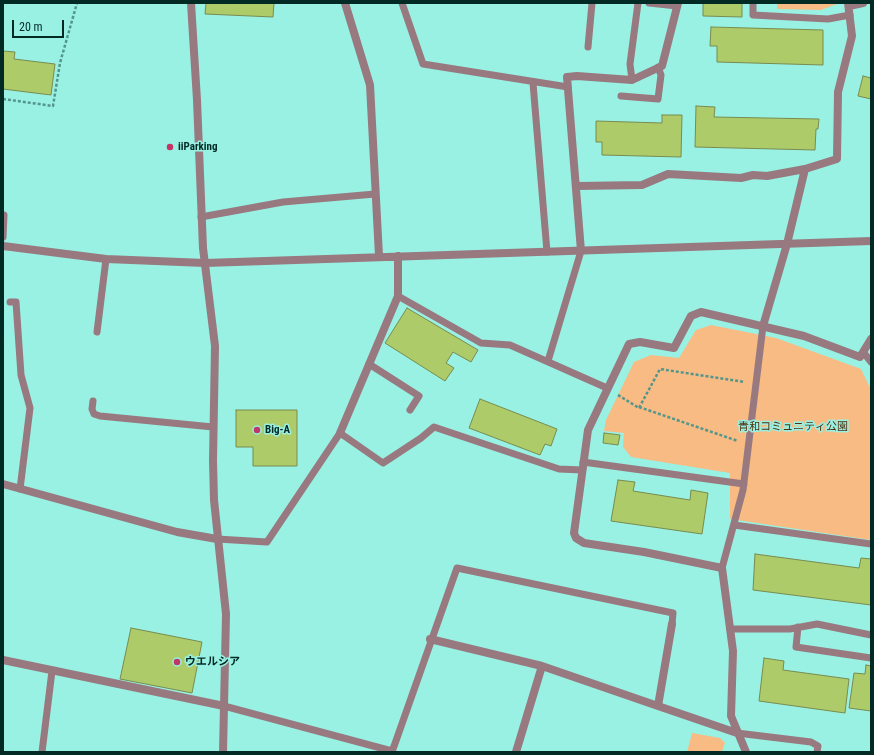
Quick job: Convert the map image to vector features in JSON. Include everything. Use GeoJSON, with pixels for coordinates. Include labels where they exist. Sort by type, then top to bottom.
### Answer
{"type":"FeatureCollection","features":[{"type":"Feature","properties":{"kind":"street"},"geometry":{"type":"LineString","coordinates":[[191,3],[197,100],[201,217],[215,346],[213,427],[214,500],[226,614],[223,752]]}},
{"type":"Feature","properties":{"kind":"street"},"geometry":{"type":"LineString","coordinates":[[345,3],[370,85],[378,256]]}},
{"type":"Feature","properties":{"kind":"street"},"geometry":{"type":"LineString","coordinates":[[577,186],[642,186],[668,174],[741,178],[753,175],[767,176],[805,169],[837,159],[838,92],[852,36],[849,8],[862,3]]}},
{"type":"Feature","properties":{"kind":"street"},"geometry":{"type":"LineString","coordinates":[[581,251],[577,186],[567,78],[577,76],[632,80],[662,66],[677,5]]}},
{"type":"Feature","properties":{"kind":"street"},"geometry":{"type":"LineString","coordinates":[[762,326],[787,244],[805,169]]}},
{"type":"Feature","properties":{"kind":"street"},"geometry":{"type":"LineString","coordinates":[[3,246],[106,260],[206,263],[378,256],[871,241]]}},
{"type":"Feature","properties":{"kind":"street"},"geometry":{"type":"LineString","coordinates":[[340,433],[398,296],[398,256]]}},
{"type":"Feature","properties":{"kind":"street"},"geometry":{"type":"LineString","coordinates":[[746,752],[731,716],[734,651],[722,568],[644,552],[584,543],[576,538],[574,533],[588,430],[629,344],[640,342],[674,348],[691,316],[701,312],[804,336],[860,357],[864,353],[871,339]]}},
{"type":"Feature","properties":{"kind":"street"},"geometry":{"type":"LineString","coordinates":[[3,484],[177,532],[217,539]]}},
{"type":"Feature","properties":{"kind":"street"},"geometry":{"type":"LineString","coordinates":[[658,706],[672,624]]}},
{"type":"Feature","properties":{"kind":"street"},"geometry":{"type":"LineString","coordinates":[[430,639],[542,666],[737,733]]}},
{"type":"Feature","properties":{"kind":"street"},"geometry":{"type":"LineString","coordinates":[[3,660],[224,706]]}},
{"type":"Feature","properties":{"kind":"street"},"geometry":{"type":"LineString","coordinates":[[516,752],[542,666]]}},
{"type":"Feature","properties":{"kind":"lane"},"geometry":{"type":"LineString","coordinates":[[402,3],[423,64],[534,83],[568,87]]}},
{"type":"Feature","properties":{"kind":"lane"},"geometry":{"type":"LineString","coordinates":[[588,47],[592,3]]}},
{"type":"Feature","properties":{"kind":"lane"},"geometry":{"type":"LineString","coordinates":[[632,80],[630,64],[638,3]]}},
{"type":"Feature","properties":{"kind":"lane"},"geometry":{"type":"LineString","coordinates":[[649,3],[677,5]]}},
{"type":"Feature","properties":{"kind":"lane"},"geometry":{"type":"LineString","coordinates":[[753,3],[753,15],[828,19],[849,8]]}},
{"type":"Feature","properties":{"kind":"lane"},"geometry":{"type":"LineString","coordinates":[[621,96],[658,98],[661,75],[658,68]]}},
{"type":"Feature","properties":{"kind":"lane"},"geometry":{"type":"LineString","coordinates":[[534,83],[547,252]]}},
{"type":"Feature","properties":{"kind":"lane"},"geometry":{"type":"LineString","coordinates":[[201,217],[283,202],[375,194]]}},
{"type":"Feature","properties":{"kind":"lane"},"geometry":{"type":"LineString","coordinates":[[3,237],[4,215]]}},
{"type":"Feature","properties":{"kind":"lane"},"geometry":{"type":"LineString","coordinates":[[548,362],[581,251]]}},
{"type":"Feature","properties":{"kind":"lane"},"geometry":{"type":"LineString","coordinates":[[97,332],[106,260]]}},
{"type":"Feature","properties":{"kind":"lane"},"geometry":{"type":"LineString","coordinates":[[398,296],[481,343],[510,345],[607,388]]}},
{"type":"Feature","properties":{"kind":"lane"},"geometry":{"type":"LineString","coordinates":[[10,302],[16,302],[21,375],[30,408],[20,489]]}},
{"type":"Feature","properties":{"kind":"lane"},"geometry":{"type":"LineString","coordinates":[[722,568],[744,484],[762,326]]}},
{"type":"Feature","properties":{"kind":"lane"},"geometry":{"type":"LineString","coordinates":[[864,353],[871,362]]}},
{"type":"Feature","properties":{"kind":"lane"},"geometry":{"type":"LineString","coordinates":[[369,364],[419,396],[410,410]]}},
{"type":"Feature","properties":{"kind":"lane"},"geometry":{"type":"LineString","coordinates":[[93,401],[92,409],[94,414],[100,416],[213,427]]}},
{"type":"Feature","properties":{"kind":"lane"},"geometry":{"type":"LineString","coordinates":[[217,539],[267,542],[340,433],[383,463],[421,438],[434,427],[559,469],[582,466],[744,484]]}},
{"type":"Feature","properties":{"kind":"lane"},"geometry":{"type":"LineString","coordinates":[[734,525],[871,544]]}},
{"type":"Feature","properties":{"kind":"lane"},"geometry":{"type":"LineString","coordinates":[[224,706],[392,752],[430,639],[457,568],[672,613],[672,624]]}},
{"type":"Feature","properties":{"kind":"lane"},"geometry":{"type":"LineString","coordinates":[[730,629],[798,627],[817,624],[871,635]]}},
{"type":"Feature","properties":{"kind":"lane"},"geometry":{"type":"LineString","coordinates":[[798,627],[796,647],[871,658]]}},
{"type":"Feature","properties":{"kind":"lane"},"geometry":{"type":"LineString","coordinates":[[42,752],[52,671]]}},
{"type":"Feature","properties":{"kind":"lane"},"geometry":{"type":"LineString","coordinates":[[737,733],[811,742],[818,746],[817,752]]}},
{"type":"Feature","properties":{"kind":"path"},"geometry":{"type":"LineString","coordinates":[[3,99],[53,106],[60,63],[77,3]]}},
{"type":"Feature","properties":{"kind":"path"},"geometry":{"type":"LineString","coordinates":[[636,406],[638,408],[660,369],[756,384]]}},
{"type":"Feature","properties":{"kind":"path"},"geometry":{"type":"LineString","coordinates":[[607,388],[636,406],[748,445]]}},
{"type":"Feature","properties":{"kind":"green space"},"geometry":{"type":"Polygon","coordinates":[[[777,3],[837,4],[821,10],[777,9],[777,3]]]}},
{"type":"Feature","properties":{"kind":"green space","name":"青和コミュニティ公園"},"geometry":{"type":"Polygon","coordinates":[[[711,325],[776,338],[861,369],[871,390],[871,540],[730,519],[730,473],[631,457],[623,447],[624,433],[604,431],[606,420],[634,362],[651,355],[679,358],[696,330],[711,325]]]}},
{"type":"Feature","properties":{"kind":"green space"},"geometry":{"type":"Polygon","coordinates":[[[692,733],[720,738],[725,743],[722,751],[687,752],[692,733]]]}},
{"type":"Feature","properties":{"kind":"building"},"geometry":{"type":"Polygon","coordinates":[[[206,3],[274,3],[273,17],[205,14],[206,3]]]}},
{"type":"Feature","properties":{"kind":"building"},"geometry":{"type":"Polygon","coordinates":[[[703,3],[742,3],[742,17],[703,16],[703,3]]]}},
{"type":"Feature","properties":{"kind":"building"},"geometry":{"type":"Polygon","coordinates":[[[711,27],[823,30],[823,65],[717,62],[717,46],[710,46],[711,27]]]}},
{"type":"Feature","properties":{"kind":"building"},"geometry":{"type":"Polygon","coordinates":[[[3,51],[15,52],[14,59],[55,64],[51,95],[3,89],[3,51]]]}},
{"type":"Feature","properties":{"kind":"building"},"geometry":{"type":"Polygon","coordinates":[[[863,76],[871,78],[871,99],[858,96],[863,76]]]}},
{"type":"Feature","properties":{"kind":"building"},"geometry":{"type":"Polygon","coordinates":[[[696,106],[715,107],[714,117],[819,119],[818,129],[816,129],[815,150],[695,147],[696,106]]]}},
{"type":"Feature","properties":{"kind":"building"},"geometry":{"type":"Polygon","coordinates":[[[662,115],[682,115],[681,157],[602,155],[602,142],[596,142],[596,121],[662,123],[662,115]]]}},
{"type":"Feature","properties":{"kind":"building"},"geometry":{"type":"Polygon","coordinates":[[[407,308],[478,350],[471,362],[453,352],[446,363],[454,368],[445,381],[385,343],[407,308]]]}},
{"type":"Feature","properties":{"kind":"building"},"geometry":{"type":"Polygon","coordinates":[[[480,399],[557,429],[551,446],[545,444],[540,455],[469,428],[480,399]]]}},
{"type":"Feature","properties":{"kind":"building"},"geometry":{"type":"Polygon","coordinates":[[[236,410],[297,410],[297,466],[253,466],[253,447],[236,447],[236,410]]]}},
{"type":"Feature","properties":{"kind":"building"},"geometry":{"type":"Polygon","coordinates":[[[604,433],[620,435],[618,445],[603,443],[604,433]]]}},
{"type":"Feature","properties":{"kind":"building"},"geometry":{"type":"Polygon","coordinates":[[[618,480],[635,482],[633,491],[690,500],[691,490],[708,493],[702,534],[611,521],[618,480]]]}},
{"type":"Feature","properties":{"kind":"building"},"geometry":{"type":"Polygon","coordinates":[[[755,554],[859,568],[861,558],[871,559],[871,605],[753,590],[755,554]]]}},
{"type":"Feature","properties":{"kind":"building"},"geometry":{"type":"Polygon","coordinates":[[[131,628],[202,642],[192,693],[120,679],[131,628]]]}},
{"type":"Feature","properties":{"kind":"building"},"geometry":{"type":"Polygon","coordinates":[[[764,658],[784,661],[783,670],[849,679],[845,713],[759,701],[764,658]]]}},
{"type":"Feature","properties":{"kind":"building"},"geometry":{"type":"Polygon","coordinates":[[[866,665],[871,666],[871,711],[849,708],[854,673],[865,674],[866,665]]]}},
{"type":"Feature","properties":{"kind":"place","name":"iiParking"},"geometry":{"type":"Point","coordinates":[170,147]}},
{"type":"Feature","properties":{"kind":"place","name":"Big-A"},"geometry":{"type":"Point","coordinates":[257,430]}},
{"type":"Feature","properties":{"kind":"place","name":"ウエルシア"},"geometry":{"type":"Point","coordinates":[177,662]}}]}
